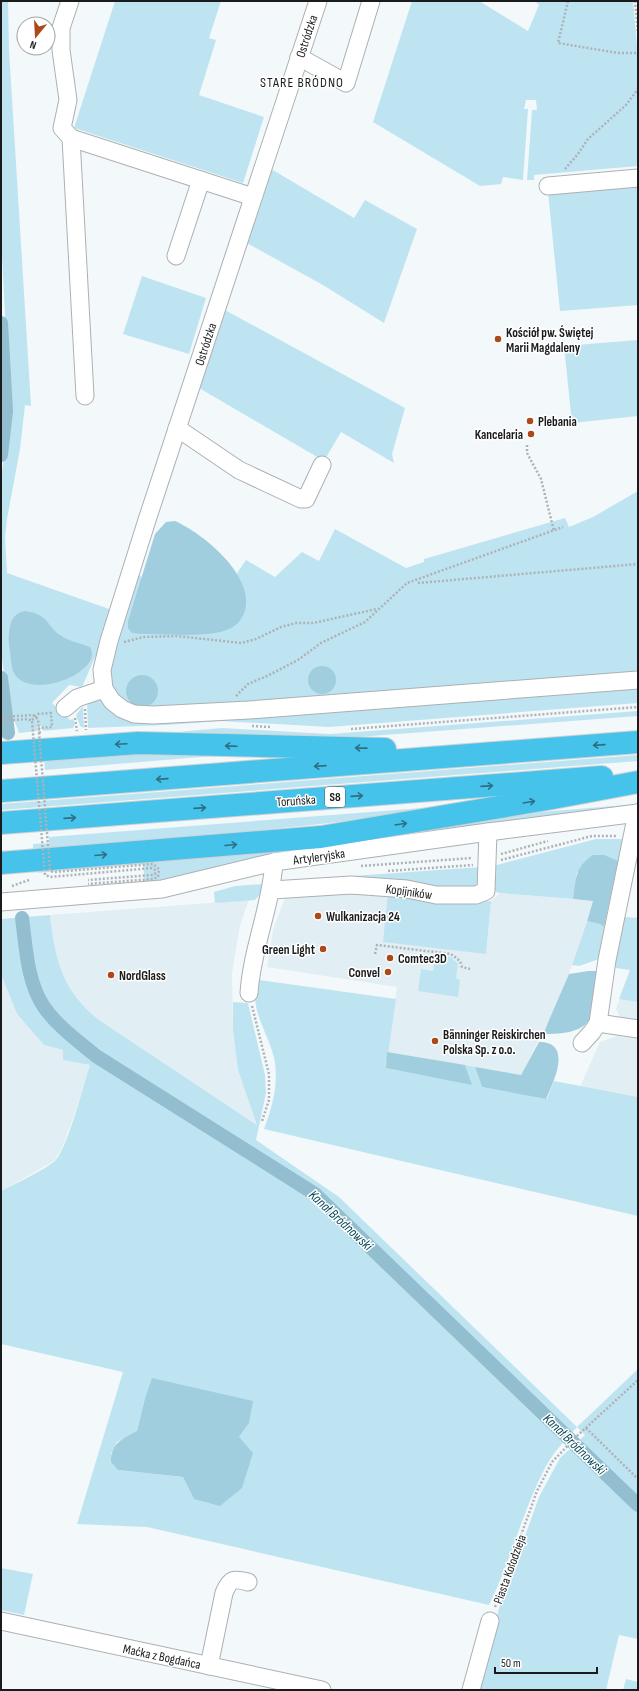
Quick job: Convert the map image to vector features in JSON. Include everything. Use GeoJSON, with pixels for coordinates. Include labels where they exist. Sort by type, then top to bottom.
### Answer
{"type":"FeatureCollection","features":[{"type":"Feature","properties":{"kind":"highway"},"geometry":{"type":"LineString","coordinates":[[1,791],[638,742]]}},
{"type":"Feature","properties":{"kind":"highway"},"geometry":{"type":"LineString","coordinates":[[1,753],[29,744],[154,743],[282,748],[526,750]]}},
{"type":"Feature","properties":{"kind":"highway","name":"Toruńska"},"geometry":{"type":"LineString","coordinates":[[1,823],[638,774]]}},
{"type":"Feature","properties":{"kind":"highway"},"geometry":{"type":"LineString","coordinates":[[1,863],[321,837],[638,782]]}},
{"type":"Feature","properties":{"kind":"street"},"geometry":{"type":"LineString","coordinates":[[70,1],[61,28],[61,50],[68,100],[62,128],[71,138],[253,197]]}},
{"type":"Feature","properties":{"kind":"street","name":"Ostródzka"},"geometry":{"type":"LineString","coordinates":[[104,689],[102,670],[109,641],[177,428],[318,1]]}},
{"type":"Feature","properties":{"kind":"street"},"geometry":{"type":"LineString","coordinates":[[299,57],[345,88],[371,1]]}},
{"type":"Feature","properties":{"kind":"street"},"geometry":{"type":"LineString","coordinates":[[71,138],[84,396]]}},
{"type":"Feature","properties":{"kind":"street"},"geometry":{"type":"LineString","coordinates":[[548,186],[638,178]]}},
{"type":"Feature","properties":{"kind":"street"},"geometry":{"type":"LineString","coordinates":[[176,256],[201,180]]}},
{"type":"Feature","properties":{"kind":"street"},"geometry":{"type":"LineString","coordinates":[[177,428],[239,470],[301,500],[306,499],[322,465]]}},
{"type":"Feature","properties":{"kind":"street"},"geometry":{"type":"LineString","coordinates":[[58,712],[80,696],[104,689],[117,705],[127,711],[140,715],[221,712],[638,680]]}},
{"type":"Feature","properties":{"kind":"street"},"geometry":{"type":"LineString","coordinates":[[582,1043],[598,1023],[607,960],[637,813]]}},
{"type":"Feature","properties":{"kind":"street","name":"Artyleryjska"},"geometry":{"type":"LineString","coordinates":[[3,902],[168,888],[274,862],[637,813]]}},
{"type":"Feature","properties":{"kind":"street","name":"Kopijników"},"geometry":{"type":"LineString","coordinates":[[272,890],[351,885],[406,889],[436,895],[482,894],[486,890],[488,832]]}},
{"type":"Feature","properties":{"kind":"street"},"geometry":{"type":"LineString","coordinates":[[249,993],[250,973],[272,890],[274,862]]}},
{"type":"Feature","properties":{"kind":"street"},"geometry":{"type":"LineString","coordinates":[[598,1023],[638,1029]]}},
{"type":"Feature","properties":{"kind":"street"},"geometry":{"type":"LineString","coordinates":[[210,1666],[224,1593],[228,1583],[239,1580],[248,1582]]}},
{"type":"Feature","properties":{"kind":"street","name":"Maćka z Bogdańca"},"geometry":{"type":"LineString","coordinates":[[1,1621],[322,1690]]}},
{"type":"Feature","properties":{"kind":"street","name":"Piasta Kołodzieja"},"geometry":{"type":"LineString","coordinates":[[471,1690],[490,1621]]}},
{"type":"Feature","properties":{"kind":"path"},"geometry":{"type":"LineString","coordinates":[[568,1],[558,43],[618,53],[638,53]]}},
{"type":"Feature","properties":{"kind":"path"},"geometry":{"type":"LineString","coordinates":[[635,1],[638,33]]}},
{"type":"Feature","properties":{"kind":"path"},"geometry":{"type":"LineString","coordinates":[[560,173],[578,154],[590,137],[626,105],[638,89]]}},
{"type":"Feature","properties":{"kind":"path"},"geometry":{"type":"LineString","coordinates":[[527,445],[527,453],[540,480],[554,531]]}},
{"type":"Feature","properties":{"kind":"path"},"geometry":{"type":"LineString","coordinates":[[221,712],[248,684],[298,660],[321,643],[365,622],[407,583],[563,527]]}},
{"type":"Feature","properties":{"kind":"path"},"geometry":{"type":"LineString","coordinates":[[418,583],[638,564]]}},
{"type":"Feature","properties":{"kind":"path"},"geometry":{"type":"LineString","coordinates":[[109,641],[120,643],[143,637],[177,636],[242,643],[281,626],[296,623],[313,623],[379,608]]}},
{"type":"Feature","properties":{"kind":"path"},"geometry":{"type":"LineString","coordinates":[[344,730],[638,707]]}},
{"type":"Feature","properties":{"kind":"path"},"geometry":{"type":"LineString","coordinates":[[1,717],[35,716],[58,712]]}},
{"type":"Feature","properties":{"kind":"path"},"geometry":{"type":"LineString","coordinates":[[43,728],[52,727],[58,712]]}},
{"type":"Feature","properties":{"kind":"path"},"geometry":{"type":"LineString","coordinates":[[35,716],[32,720],[45,876],[50,877],[152,868],[155,870],[153,875],[88,880]]}},
{"type":"Feature","properties":{"kind":"path"},"geometry":{"type":"LineString","coordinates":[[35,716],[38,719],[50,870],[54,872],[152,864],[157,865],[159,869],[158,876],[153,879],[88,884]]}},
{"type":"Feature","properties":{"kind":"path"},"geometry":{"type":"LineString","coordinates":[[1,721],[32,720]]}},
{"type":"Feature","properties":{"kind":"path"},"geometry":{"type":"LineString","coordinates":[[245,726],[274,727]]}},
{"type":"Feature","properties":{"kind":"path"},"geometry":{"type":"LineString","coordinates":[[77,734],[86,733]]}},
{"type":"Feature","properties":{"kind":"path"},"geometry":{"type":"LineString","coordinates":[[29,744],[48,736]]}},
{"type":"Feature","properties":{"kind":"path"},"geometry":{"type":"LineString","coordinates":[[14,884],[23,881]]}},
{"type":"Feature","properties":{"kind":"path"},"geometry":{"type":"LineString","coordinates":[[376,954],[377,945],[451,954],[460,961],[462,967],[470,969]]}},
{"type":"Feature","properties":{"kind":"path"},"geometry":{"type":"LineString","coordinates":[[249,993],[269,1074],[269,1100],[262,1121]]}},
{"type":"Feature","properties":{"kind":"path","name":"Piasta Kołodzieja"},"geometry":{"type":"LineString","coordinates":[[490,1621],[537,1491],[548,1467],[578,1435],[638,1380]]}},
{"type":"Feature","properties":{"kind":"path"},"geometry":{"type":"LineString","coordinates":[[586,1428],[638,1479]]}},
{"type":"Feature","properties":{"kind":"shaded area"},"geometry":{"type":"Polygon","coordinates":[[[1,1],[8,1],[9,50],[31,406],[25,405],[20,449],[7,519],[5,537],[7,573],[112,610],[99,655],[96,655],[82,687],[69,685],[52,703],[70,720],[73,719],[75,724],[73,728],[43,731],[42,726],[37,726],[37,731],[19,733],[8,703],[1,651],[1,479],[10,414],[1,235],[1,1]]]}},
{"type":"Feature","properties":{"kind":"shaded area"},"geometry":{"type":"Polygon","coordinates":[[[115,1],[221,1],[209,38],[216,40],[199,95],[264,117],[243,183],[74,128],[115,1]]]}},
{"type":"Feature","properties":{"kind":"shaded area"},"geometry":{"type":"Polygon","coordinates":[[[412,1],[479,1],[528,31],[539,5],[535,1],[633,1],[638,56],[638,166],[534,175],[534,180],[527,180],[532,110],[537,110],[536,100],[526,100],[524,109],[528,109],[523,180],[503,177],[501,184],[480,186],[373,122],[412,1]]]}},
{"type":"Feature","properties":{"kind":"shaded area"},"geometry":{"type":"Polygon","coordinates":[[[271,169],[354,218],[365,200],[417,229],[384,323],[323,285],[245,242],[271,169]]]}},
{"type":"Feature","properties":{"kind":"shaded area"},"geometry":{"type":"Polygon","coordinates":[[[638,185],[638,305],[560,311],[548,192],[638,185]]]}},
{"type":"Feature","properties":{"kind":"shaded area"},"geometry":{"type":"Polygon","coordinates":[[[142,276],[206,298],[189,354],[123,334],[142,276]]]}},
{"type":"Feature","properties":{"kind":"shaded area"},"geometry":{"type":"Polygon","coordinates":[[[223,309],[405,408],[392,454],[394,463],[341,432],[324,461],[199,388],[223,309]]]}},
{"type":"Feature","properties":{"kind":"shaded area"},"geometry":{"type":"Polygon","coordinates":[[[638,340],[638,416],[572,423],[564,346],[638,340]]]}},
{"type":"Feature","properties":{"kind":"shaded area"},"geometry":{"type":"Polygon","coordinates":[[[638,491],[638,675],[145,710],[124,701],[113,688],[108,672],[137,572],[166,606],[222,595],[246,560],[275,577],[302,552],[319,561],[335,529],[406,568],[424,562],[424,559],[565,518],[569,527],[593,517],[638,491]]]}},
{"type":"Feature","properties":{"kind":"shaded area"},"geometry":{"type":"Polygon","coordinates":[[[175,521],[187,527],[213,546],[235,571],[242,584],[246,598],[245,611],[239,622],[232,628],[211,634],[186,635],[132,633],[128,628],[128,621],[155,534],[166,522],[175,521]]]}},
{"type":"Feature","properties":{"kind":"shaded area"},"geometry":{"type":"Polygon","coordinates":[[[25,611],[44,618],[53,629],[63,637],[90,647],[92,656],[87,666],[77,674],[64,680],[49,684],[35,685],[22,681],[13,671],[9,638],[10,625],[13,619],[21,612],[25,611]]]}},
{"type":"Feature","properties":{"kind":"shaded area"},"geometry":{"type":"Polygon","coordinates":[[[322,666],[332,670],[336,680],[332,690],[322,694],[312,690],[308,680],[312,670],[322,666]]]}},
{"type":"Feature","properties":{"kind":"shaded area"},"geometry":{"type":"Polygon","coordinates":[[[139,675],[145,675],[154,679],[158,691],[154,703],[145,707],[139,707],[130,703],[126,694],[126,688],[130,679],[139,675]]]}},
{"type":"Feature","properties":{"kind":"shaded area"},"geometry":{"type":"Polygon","coordinates":[[[638,685],[638,703],[329,727],[221,721],[88,728],[87,702],[97,700],[103,701],[116,711],[638,685]]]}},
{"type":"Feature","properties":{"kind":"shaded area"},"geometry":{"type":"Polygon","coordinates":[[[83,706],[84,728],[80,726],[76,715],[83,706]]]}},
{"type":"Feature","properties":{"kind":"shaded area"},"geometry":{"type":"Polygon","coordinates":[[[638,711],[638,716],[344,738],[165,733],[222,728],[330,734],[638,711]]]}},
{"type":"Feature","properties":{"kind":"shaded area"},"geometry":{"type":"Polygon","coordinates":[[[130,752],[225,755],[45,770],[44,758],[130,752]]]}},
{"type":"Feature","properties":{"kind":"shaded area"},"geometry":{"type":"Polygon","coordinates":[[[638,755],[638,761],[1,810],[1,804],[638,755]]]}},
{"type":"Feature","properties":{"kind":"shaded area"},"geometry":{"type":"Polygon","coordinates":[[[474,804],[364,819],[254,831],[33,850],[33,844],[49,843],[49,837],[474,804]]]}},
{"type":"Feature","properties":{"kind":"shaded area"},"geometry":{"type":"Polygon","coordinates":[[[638,804],[638,807],[145,885],[143,864],[36,873],[54,867],[332,845],[541,812],[638,804]]]}},
{"type":"Feature","properties":{"kind":"shaded area"},"geometry":{"type":"Polygon","coordinates":[[[596,839],[626,839],[619,869],[616,870],[618,861],[577,872],[573,899],[500,893],[496,892],[491,883],[493,866],[596,839]]]}},
{"type":"Feature","properties":{"kind":"shaded area"},"geometry":{"type":"Polygon","coordinates":[[[593,855],[604,855],[618,861],[604,927],[600,924],[587,921],[593,901],[573,899],[577,874],[587,859],[593,855]]]}},
{"type":"Feature","properties":{"kind":"shaded area"},"geometry":{"type":"Polygon","coordinates":[[[481,867],[480,883],[475,886],[435,890],[282,881],[481,867]]]}},
{"type":"Feature","properties":{"kind":"shaded area"},"geometry":{"type":"Polygon","coordinates":[[[263,884],[263,891],[255,900],[215,903],[214,892],[235,886],[263,884]]]}},
{"type":"Feature","properties":{"kind":"shaded area"},"geometry":{"type":"Polygon","coordinates":[[[363,891],[388,893],[486,954],[491,901],[500,893],[593,901],[569,974],[551,1016],[521,1075],[387,1052],[397,987],[267,967],[273,930],[285,898],[363,891]]]}},
{"type":"Feature","properties":{"kind":"shaded area"},"geometry":{"type":"Polygon","coordinates":[[[388,893],[491,901],[486,954],[383,942],[388,893]]]}},
{"type":"Feature","properties":{"kind":"shaded area"},"geometry":{"type":"Polygon","coordinates":[[[249,900],[240,925],[232,973],[233,1030],[238,1070],[258,1125],[102,1022],[82,1005],[68,986],[59,967],[53,946],[50,915],[249,900]]]}},
{"type":"Feature","properties":{"kind":"shaded area"},"geometry":{"type":"Polygon","coordinates":[[[50,915],[58,962],[63,975],[78,1000],[102,1022],[257,1125],[238,1070],[233,1030],[233,1002],[248,1003],[265,1075],[266,1093],[256,1140],[339,1197],[577,1427],[555,1452],[545,1468],[489,1605],[147,1527],[77,1524],[123,1372],[1,1344],[1,1191],[51,1164],[60,1154],[75,1116],[90,1065],[63,1060],[63,1050],[44,1045],[17,1014],[1,974],[1,919],[50,915]],[[152,1379],[145,1398],[137,1431],[117,1442],[111,1454],[118,1470],[183,1477],[194,1499],[249,1423],[152,1379]]]}},
{"type":"Feature","properties":{"kind":"shaded area"},"geometry":{"type":"Polygon","coordinates":[[[625,917],[638,918],[638,1002],[619,999],[630,970],[616,968],[614,963],[621,923],[625,917]]]}},
{"type":"Feature","properties":{"kind":"shaded area"},"geometry":{"type":"Polygon","coordinates":[[[587,921],[600,924],[604,927],[599,959],[579,966],[572,965],[587,921]]]}},
{"type":"Feature","properties":{"kind":"shaded area"},"geometry":{"type":"Polygon","coordinates":[[[436,955],[451,957],[458,964],[456,978],[460,980],[458,997],[418,991],[421,969],[433,971],[436,955]]]}},
{"type":"Feature","properties":{"kind":"shaded area"},"geometry":{"type":"Polygon","coordinates":[[[597,971],[594,1001],[589,1020],[583,1026],[574,1031],[543,1034],[569,974],[597,971]]]}},
{"type":"Feature","properties":{"kind":"shaded area"},"geometry":{"type":"Polygon","coordinates":[[[630,972],[638,973],[638,1022],[622,1020],[616,1009],[630,972]]]}},
{"type":"Feature","properties":{"kind":"shaded area"},"geometry":{"type":"Polygon","coordinates":[[[1,974],[17,1014],[44,1045],[63,1050],[63,1060],[90,1065],[75,1113],[61,1150],[54,1161],[1,1191],[1,974]]]}},
{"type":"Feature","properties":{"kind":"shaded area"},"geometry":{"type":"Polygon","coordinates":[[[259,980],[396,999],[386,1068],[471,1084],[465,1065],[475,1067],[482,1087],[547,1099],[554,1081],[638,1097],[638,1216],[264,1129],[273,1101],[276,1073],[273,1054],[256,1005],[255,996],[259,980]]]}},
{"type":"Feature","properties":{"kind":"shaded area"},"geometry":{"type":"Polygon","coordinates":[[[617,1036],[638,1039],[638,1097],[580,1087],[600,1042],[617,1036]]]}},
{"type":"Feature","properties":{"kind":"shaded area"},"geometry":{"type":"Polygon","coordinates":[[[539,1042],[549,1044],[556,1048],[558,1055],[556,1073],[546,1099],[482,1087],[475,1067],[521,1075],[539,1042]]]}},
{"type":"Feature","properties":{"kind":"shaded area"},"geometry":{"type":"Polygon","coordinates":[[[387,1052],[465,1065],[472,1085],[386,1068],[387,1052]]]}},
{"type":"Feature","properties":{"kind":"shaded area"},"geometry":{"type":"Polygon","coordinates":[[[638,1369],[638,1639],[619,1635],[606,1690],[479,1689],[499,1608],[539,1497],[560,1458],[585,1435],[577,1427],[638,1369]]]}},
{"type":"Feature","properties":{"kind":"shaded area"},"geometry":{"type":"Polygon","coordinates":[[[152,1378],[253,1401],[249,1423],[239,1437],[253,1453],[242,1488],[220,1506],[194,1499],[183,1477],[118,1470],[111,1462],[113,1450],[118,1442],[137,1431],[145,1398],[152,1378]]]}},
{"type":"Feature","properties":{"kind":"shaded area"},"geometry":{"type":"Polygon","coordinates":[[[1,1568],[33,1574],[24,1615],[1,1610],[1,1568]]]}},
{"type":"Feature","properties":{"kind":"shaded area"},"geometry":{"type":"Polygon","coordinates":[[[626,1679],[638,1682],[638,1690],[623,1690],[626,1679]]]}},
{"type":"Feature","properties":{"kind":"waterway","name":"Kanał Bródnowski"},"geometry":{"type":"LineString","coordinates":[[1,323],[6,411],[1,455]]}},
{"type":"Feature","properties":{"kind":"waterway","name":"Kanał Bródnowski"},"geometry":{"type":"LineString","coordinates":[[1,678],[8,733]]}},
{"type":"Feature","properties":{"kind":"waterway","name":"Kanał Bródnowski"},"geometry":{"type":"LineString","coordinates":[[22,918],[28,964],[34,987],[44,1007],[62,1027],[96,1056],[315,1194],[638,1505]]}},
{"type":"Feature","properties":{"kind":"place","name":"Kościół pw. Świętej Marii Magdaleny"},"geometry":{"type":"Point","coordinates":[498,339]}},
{"type":"Feature","properties":{"kind":"place","name":"Plebania"},"geometry":{"type":"Point","coordinates":[530,421]}},
{"type":"Feature","properties":{"kind":"place","name":"Kancelaria"},"geometry":{"type":"Point","coordinates":[531,434]}},
{"type":"Feature","properties":{"kind":"place","name":"Wulkanizacja 24"},"geometry":{"type":"Point","coordinates":[318,916]}},
{"type":"Feature","properties":{"kind":"place","name":"Green Light"},"geometry":{"type":"Point","coordinates":[323,949]}},
{"type":"Feature","properties":{"kind":"place","name":"Comtec3D"},"geometry":{"type":"Point","coordinates":[390,958]}},
{"type":"Feature","properties":{"kind":"place","name":"Convel"},"geometry":{"type":"Point","coordinates":[388,972]}},
{"type":"Feature","properties":{"kind":"place","name":"NordGlass"},"geometry":{"type":"Point","coordinates":[111,975]}},
{"type":"Feature","properties":{"kind":"place","name":"Bänninger Reiskirchen Polska Sp. z o.o."},"geometry":{"type":"Point","coordinates":[435,1041]}},
{"type":"Feature","properties":{"kind":"district","name":"STARE BRÓDNO"},"geometry":{"type":"Point","coordinates":[302,82]}}]}
